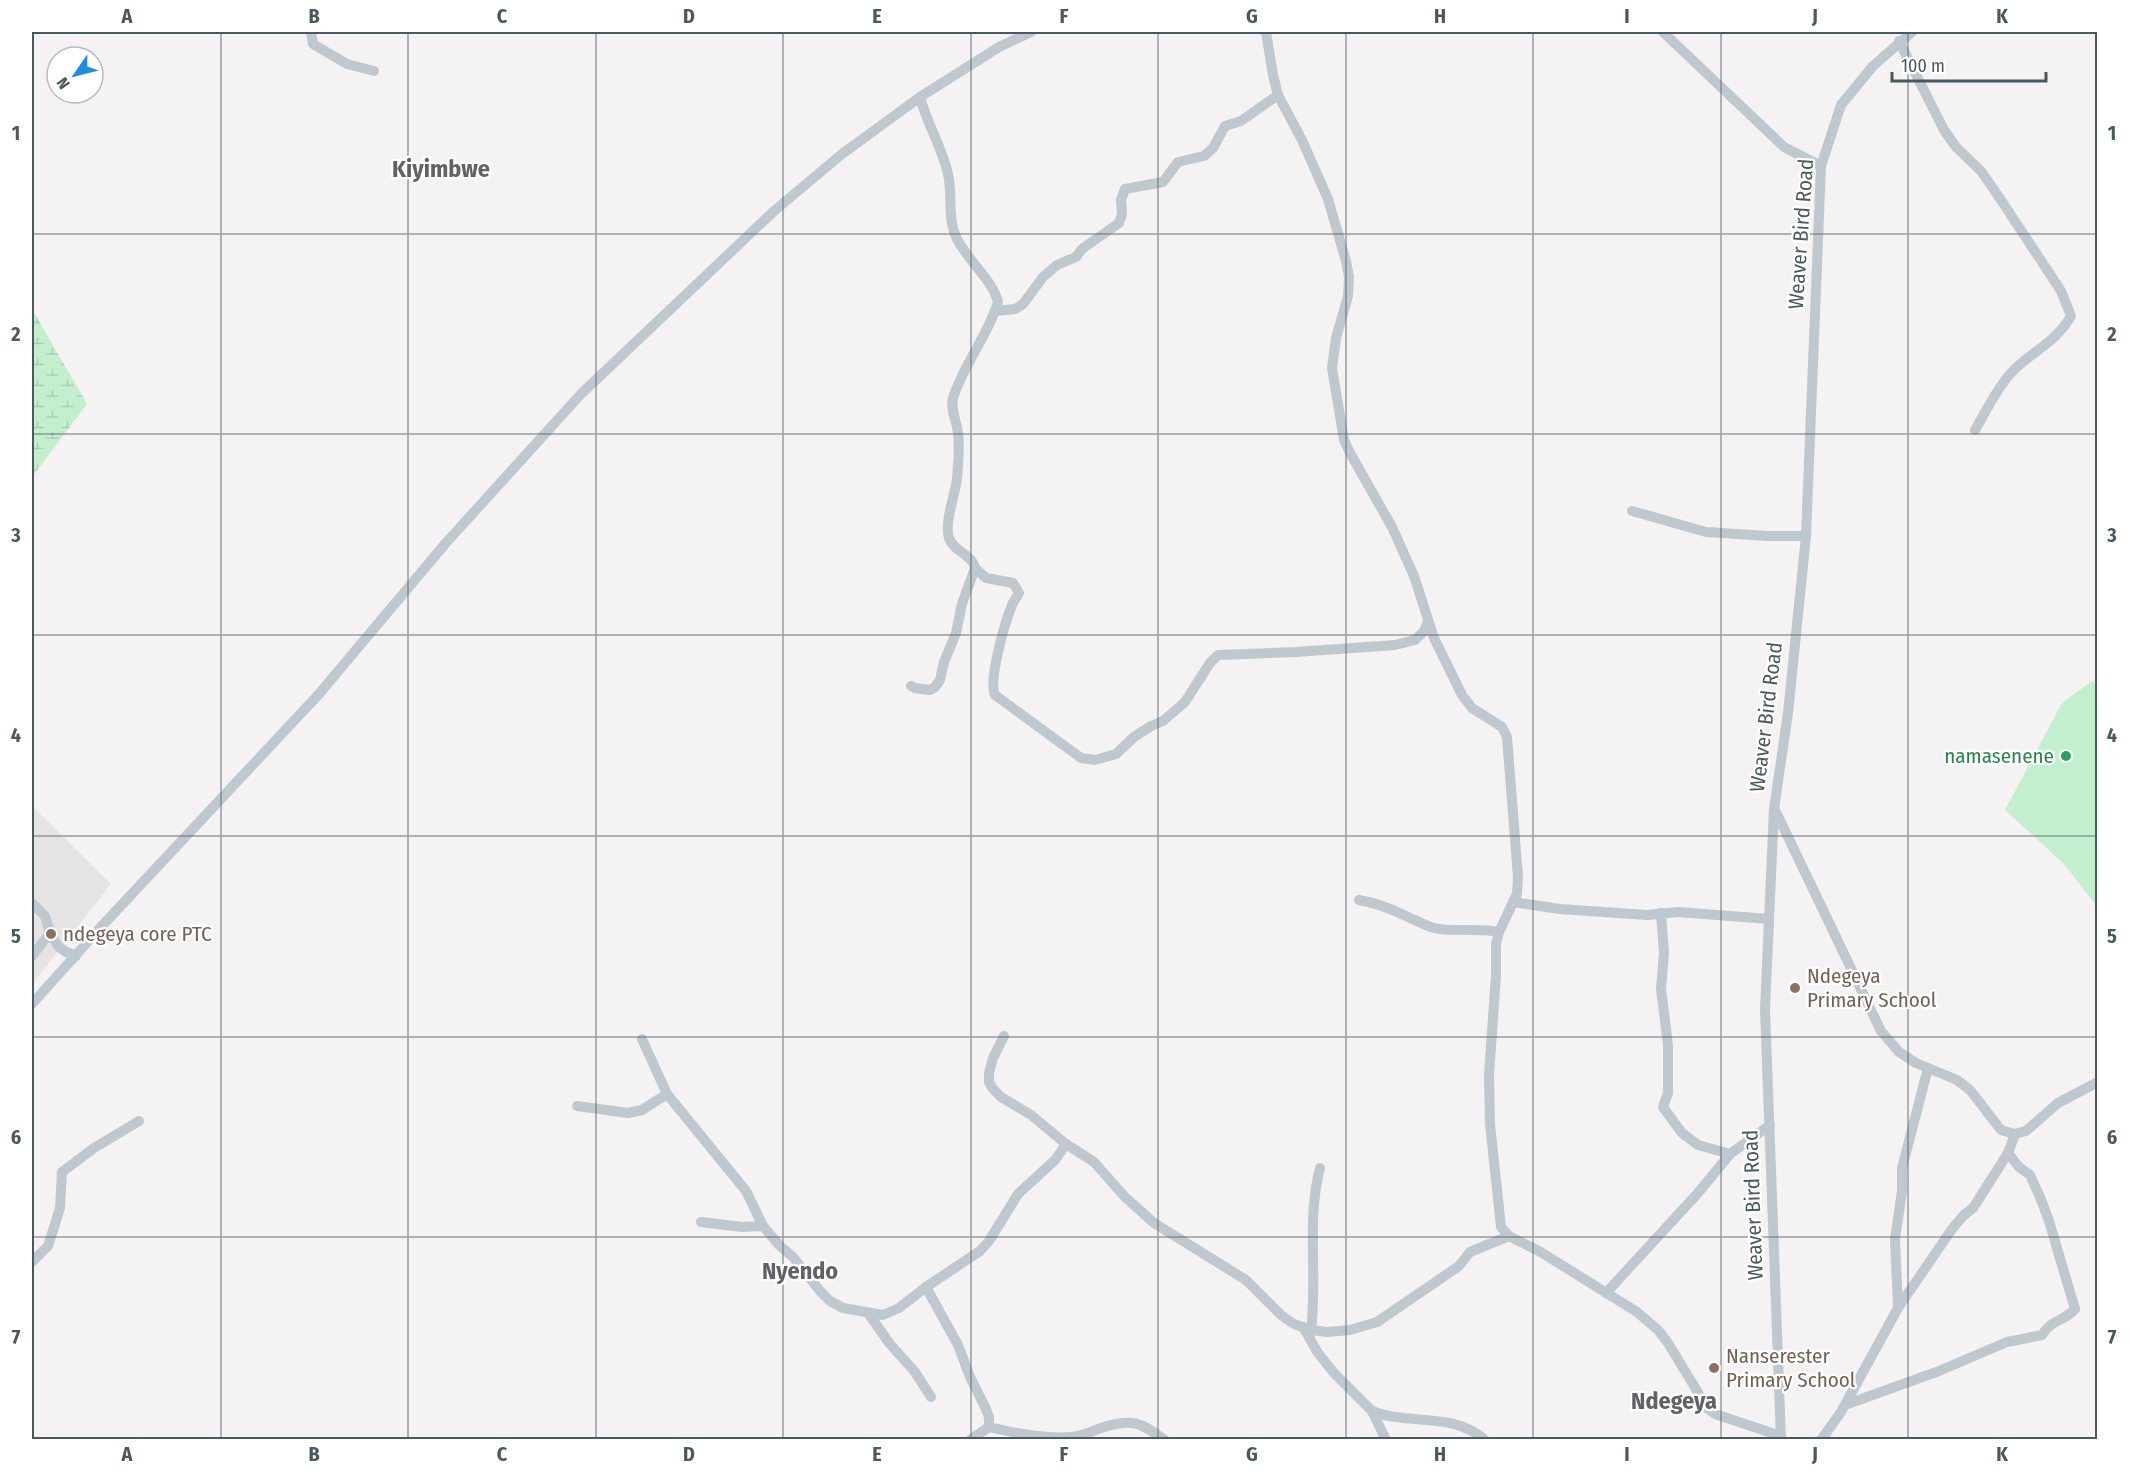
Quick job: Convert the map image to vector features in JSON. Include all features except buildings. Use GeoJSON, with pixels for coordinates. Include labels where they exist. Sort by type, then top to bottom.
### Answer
{"type":"FeatureCollection","features":[{"type":"Feature","properties":{"kind":"street"},"geometry":{"type":"LineString","coordinates":[[310,32],[313,44],[346,64],[374,70]]}},
{"type":"Feature","properties":{"kind":"street"},"geometry":{"type":"LineString","coordinates":[[32,1004],[319,694],[445,544],[581,394],[774,212],[842,154],[920,97],[999,47],[1030,32]]}},
{"type":"Feature","properties":{"kind":"street"},"geometry":{"type":"LineString","coordinates":[[1266,32],[1278,95],[1302,140],[1328,199],[1346,261],[1349,278],[1348,296],[1336,338],[1332,368],[1344,440],[1392,527],[1414,576],[1434,638],[1462,696],[1472,708],[1502,727],[1507,737],[1518,878],[1516,894],[1496,944],[1489,1075],[1490,1124],[1501,1227],[1509,1236],[1539,1251],[1637,1312],[1658,1330],[1708,1408],[1715,1414],[1781,1438]]}},
{"type":"Feature","properties":{"kind":"street"},"geometry":{"type":"LineString","coordinates":[[1663,32],[1784,147],[1821,166]]}},
{"type":"Feature","properties":{"kind":"street","name":"Weaver Bird Road"},"geometry":{"type":"LineString","coordinates":[[1781,1438],[1765,1009],[1774,809],[1788,713],[1806,536],[1821,166],[1841,105],[1873,66],[1912,32]]}},
{"type":"Feature","properties":{"kind":"street"},"geometry":{"type":"LineString","coordinates":[[1899,41],[1944,130],[1956,147],[1981,171],[2001,200],[2061,291],[2071,316],[2052,341],[2027,358],[2010,375],[1975,430]]}},
{"type":"Feature","properties":{"kind":"street"},"geometry":{"type":"LineString","coordinates":[[995,311],[1015,309],[1023,304],[1043,277],[1057,265],[1076,257],[1082,249],[1119,222],[1122,214],[1121,200],[1125,189],[1163,182],[1178,162],[1204,156],[1213,148],[1225,126],[1241,121],[1278,95]]}},
{"type":"Feature","properties":{"kind":"street"},"geometry":{"type":"LineString","coordinates":[[920,97],[943,154],[952,189],[950,207],[952,226],[963,250],[997,297],[998,302],[962,373],[952,402],[959,435],[957,480],[948,531],[952,543],[966,554],[975,568],[986,578],[1013,583],[1019,593],[1011,606],[992,675],[992,689],[995,695],[1071,751],[1087,760],[1111,757],[1185,702],[1210,663],[1218,655],[1395,645],[1415,640],[1424,631],[1428,620]]}},
{"type":"Feature","properties":{"kind":"street"},"geometry":{"type":"LineString","coordinates":[[1632,511],[1706,532],[1756,536],[1806,536]]}},
{"type":"Feature","properties":{"kind":"street"},"geometry":{"type":"LineString","coordinates":[[911,686],[930,690],[936,687],[940,680],[975,568]]}},
{"type":"Feature","properties":{"kind":"street"},"geometry":{"type":"LineString","coordinates":[[1774,809],[1881,1031],[1899,1052],[1916,1064],[1957,1080],[1970,1090],[2001,1130],[2015,1134],[2026,1131],[2058,1103],[2097,1082]]}},
{"type":"Feature","properties":{"kind":"street"},"geometry":{"type":"LineString","coordinates":[[1359,900],[1387,907],[1438,929],[1449,931],[1479,929],[1499,932]]}},
{"type":"Feature","properties":{"kind":"street"},"geometry":{"type":"LineString","coordinates":[[1513,902],[1560,909],[1647,915],[1678,912],[1769,919]]}},
{"type":"Feature","properties":{"kind":"street"},"geometry":{"type":"LineString","coordinates":[[32,903],[45,916],[50,933],[58,946],[76,957]]}},
{"type":"Feature","properties":{"kind":"street"},"geometry":{"type":"LineString","coordinates":[[1661,913],[1664,953],[1661,988],[1668,1054],[1668,1093],[1664,1107],[1682,1133],[1698,1145],[1730,1154]]}},
{"type":"Feature","properties":{"kind":"street"},"geometry":{"type":"LineString","coordinates":[[32,956],[50,933]]}},
{"type":"Feature","properties":{"kind":"street"},"geometry":{"type":"LineString","coordinates":[[1004,1036],[993,1058],[989,1073],[989,1082],[1001,1097],[1031,1115],[1066,1144],[1094,1162],[1125,1197],[1154,1223],[1246,1280],[1281,1315],[1307,1329],[1327,1332],[1350,1330],[1377,1322],[1459,1266],[1470,1252],[1509,1236]]}},
{"type":"Feature","properties":{"kind":"street"},"geometry":{"type":"LineString","coordinates":[[642,1039],[667,1094],[746,1191],[763,1226],[830,1301],[843,1308],[888,1314],[980,1251],[989,1241],[1018,1194],[1055,1160],[1066,1144]]}},
{"type":"Feature","properties":{"kind":"street"},"geometry":{"type":"LineString","coordinates":[[1898,1308],[1895,1239],[1902,1191],[1902,1168],[1928,1068]]}},
{"type":"Feature","properties":{"kind":"street"},"geometry":{"type":"LineString","coordinates":[[577,1106],[628,1113],[642,1110],[667,1094]]}},
{"type":"Feature","properties":{"kind":"street"},"geometry":{"type":"LineString","coordinates":[[32,1262],[48,1246],[60,1208],[62,1172],[94,1148],[139,1121]]}},
{"type":"Feature","properties":{"kind":"street"},"geometry":{"type":"LineString","coordinates":[[1606,1293],[1698,1193],[1730,1154],[1770,1125]]}},
{"type":"Feature","properties":{"kind":"street"},"geometry":{"type":"LineString","coordinates":[[1821,1440],[1845,1405],[1898,1308],[1952,1229],[1973,1208],[2008,1153],[2015,1134]]}},
{"type":"Feature","properties":{"kind":"street"},"geometry":{"type":"LineString","coordinates":[[1845,1405],[1939,1371],[2007,1342],[2042,1335],[2049,1324],[2067,1317],[2075,1309],[2040,1197],[2030,1175],[2019,1167],[2008,1153]]}},
{"type":"Feature","properties":{"kind":"street"},"geometry":{"type":"LineString","coordinates":[[1320,1168],[1313,1202],[1314,1311],[1307,1329],[1318,1353],[1334,1373],[1372,1411],[1386,1440]]}},
{"type":"Feature","properties":{"kind":"street"},"geometry":{"type":"LineString","coordinates":[[701,1222],[742,1227],[763,1226]]}},
{"type":"Feature","properties":{"kind":"street"},"geometry":{"type":"LineString","coordinates":[[926,1287],[958,1345],[989,1417],[989,1427]]}},
{"type":"Feature","properties":{"kind":"street"},"geometry":{"type":"LineString","coordinates":[[868,1313],[890,1344],[915,1372],[931,1397]]}},
{"type":"Feature","properties":{"kind":"street"},"geometry":{"type":"LineString","coordinates":[[1372,1411],[1384,1416],[1440,1420],[1460,1424],[1478,1433],[1485,1440]]}},
{"type":"Feature","properties":{"kind":"street"},"geometry":{"type":"LineString","coordinates":[[970,1440],[989,1427],[1053,1438],[1086,1435],[1101,1428],[1129,1422],[1144,1426],[1166,1440]]}},
{"type":"Feature","properties":{"kind":"shaded area","name":"ndegeya core PTC"},"geometry":{"type":"Polygon","coordinates":[[[32,806],[111,884],[32,984],[32,806]]]}},
{"type":"Feature","properties":{"kind":"green space"},"geometry":{"type":"Polygon","coordinates":[[[32,309],[87,404],[32,477],[32,309]]]}},
{"type":"Feature","properties":{"kind":"green space","name":"namasenene"},"geometry":{"type":"Polygon","coordinates":[[[2092,681],[2098,684],[2096,905],[2064,864],[2005,810],[2062,703],[2092,681]]]}},
{"type":"Feature","properties":{"kind":"place","name":"namasenene"},"geometry":{"type":"Point","coordinates":[2066,756]}},
{"type":"Feature","properties":{"kind":"place","name":"ndegeya core PTC"},"geometry":{"type":"Point","coordinates":[51,934]}},
{"type":"Feature","properties":{"kind":"place","name":"Ndegeya Primary School"},"geometry":{"type":"Point","coordinates":[1795,988]}},
{"type":"Feature","properties":{"kind":"place","name":"Nanserester Primary School"},"geometry":{"type":"Point","coordinates":[1714,1368]}},
{"type":"Feature","properties":{"kind":"district","name":"Kiyimbwe"},"geometry":{"type":"Point","coordinates":[441,169]}},
{"type":"Feature","properties":{"kind":"district","name":"Nyendo"},"geometry":{"type":"Point","coordinates":[800,1271]}},
{"type":"Feature","properties":{"kind":"district","name":"Ndegeya"},"geometry":{"type":"Point","coordinates":[1674,1401]}}]}
